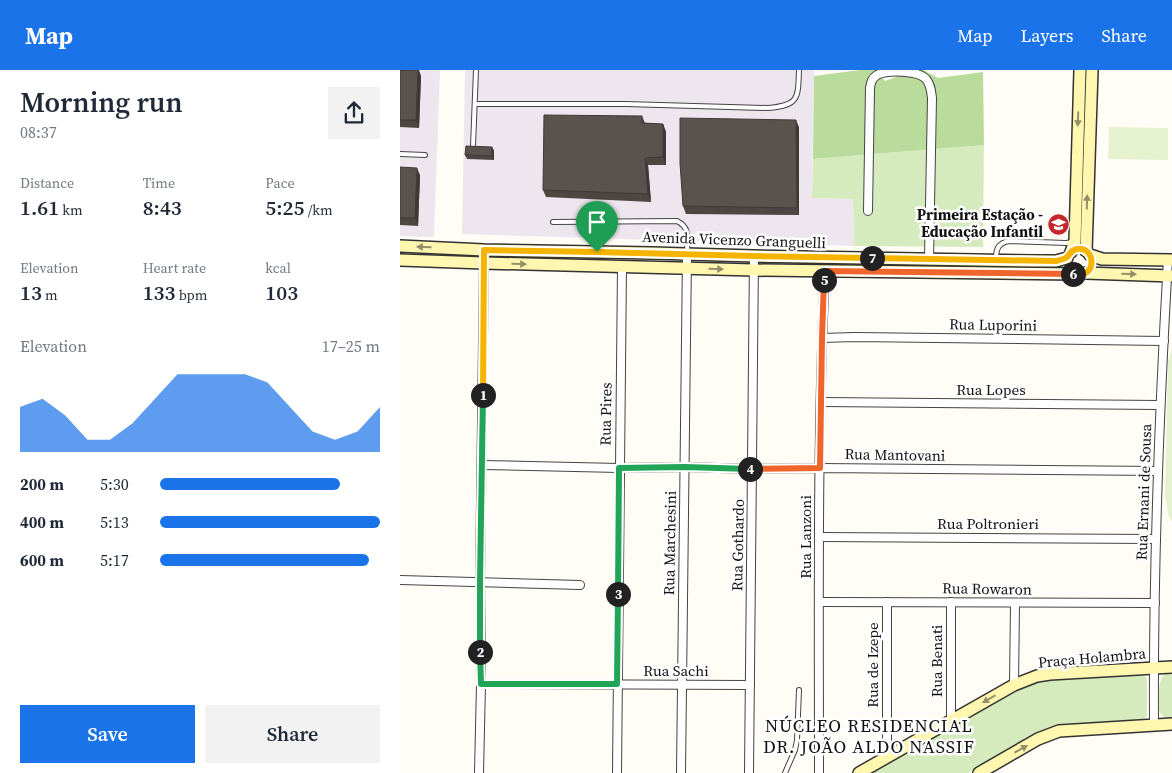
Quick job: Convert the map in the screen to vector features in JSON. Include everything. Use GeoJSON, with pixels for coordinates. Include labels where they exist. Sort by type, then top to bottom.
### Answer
{"type":"FeatureCollection","features":[{"type":"Feature","properties":{"kind":"street"},"geometry":{"type":"LineString","coordinates":[[868,211],[871,81],[878,74],[893,70],[920,74],[930,86],[932,98],[929,259]]}},
{"type":"Feature","properties":{"kind":"street"},"geometry":{"type":"LineString","coordinates":[[1073,274],[1068,268],[1066,261],[1071,250],[1080,70]]}},
{"type":"Feature","properties":{"kind":"street"},"geometry":{"type":"LineString","coordinates":[[1086,273],[1089,271],[1092,263],[1088,253],[1092,70]]}},
{"type":"Feature","properties":{"kind":"street","name":"Avenida Vicenzo Granguelli"},"geometry":{"type":"LineString","coordinates":[[400,246],[484,250],[1056,261],[1071,250],[1078,249],[1102,259],[1170,260]]}},
{"type":"Feature","properties":{"kind":"street"},"geometry":{"type":"LineString","coordinates":[[479,773],[484,250]]}},
{"type":"Feature","properties":{"kind":"street","name":"Rua Marchesini"},"geometry":{"type":"LineString","coordinates":[[681,773],[687,254]]}},
{"type":"Feature","properties":{"kind":"street","name":"Rua Gothardo"},"geometry":{"type":"LineString","coordinates":[[749,773],[754,256]]}},
{"type":"Feature","properties":{"kind":"street","name":"Avenida Vicenzo Granguelli"},"geometry":{"type":"LineString","coordinates":[[400,260],[754,270],[1082,275],[1086,273],[1170,276]]}},
{"type":"Feature","properties":{"kind":"street","name":"Rua Ernani de Sousa"},"geometry":{"type":"LineString","coordinates":[[1154,725],[1160,404],[1170,260]]}},
{"type":"Feature","properties":{"kind":"street","name":"Rua Pires"},"geometry":{"type":"LineString","coordinates":[[617,773],[622,266]]}},
{"type":"Feature","properties":{"kind":"street","name":"Rua Lanzoni"},"geometry":{"type":"LineString","coordinates":[[819,773],[819,537],[825,271]]}},
{"type":"Feature","properties":{"kind":"street","name":"Rua Luporini"},"geometry":{"type":"LineString","coordinates":[[822,338],[1164,341]]}},
{"type":"Feature","properties":{"kind":"street","name":"Rua Lopes"},"geometry":{"type":"LineString","coordinates":[[821,402],[1160,404]]}},
{"type":"Feature","properties":{"kind":"street","name":"Rua Mantovani"},"geometry":{"type":"LineString","coordinates":[[482,465],[619,468],[1158,471]]}},
{"type":"Feature","properties":{"kind":"street","name":"Rua Poltronieri"},"geometry":{"type":"LineString","coordinates":[[819,537],[1156,539]]}},
{"type":"Feature","properties":{"kind":"street"},"geometry":{"type":"LineString","coordinates":[[400,580],[580,585]]}},
{"type":"Feature","properties":{"kind":"street","name":"Rua Rowaron"},"geometry":{"type":"LineString","coordinates":[[819,602],[1155,603]]}},
{"type":"Feature","properties":{"kind":"street","name":"Rua de Izepe"},"geometry":{"type":"LineString","coordinates":[[887,602],[887,758]]}},
{"type":"Feature","properties":{"kind":"street","name":"Rua Benati"},"geometry":{"type":"LineString","coordinates":[[951,602],[951,721]]}},
{"type":"Feature","properties":{"kind":"street"},"geometry":{"type":"LineString","coordinates":[[1014,685],[1015,603]]}},
{"type":"Feature","properties":{"kind":"street","name":"Praça Holambra"},"geometry":{"type":"LineString","coordinates":[[858,773],[1014,685],[1037,676],[1172,667]]}},
{"type":"Feature","properties":{"kind":"street","name":"Rua Sachi"},"geometry":{"type":"LineString","coordinates":[[481,684],[750,685]]}},
{"type":"Feature","properties":{"kind":"street"},"geometry":{"type":"LineString","coordinates":[[979,773],[1038,740],[1059,731],[1172,724]]}},
{"type":"Feature","properties":{"kind":"lane"},"geometry":{"type":"LineString","coordinates":[[474,146],[476,70]]}},
{"type":"Feature","properties":{"kind":"lane"},"geometry":{"type":"LineString","coordinates":[[475,104],[625,104],[768,108],[789,104],[795,99],[798,92],[799,70]]}},
{"type":"Feature","properties":{"kind":"lane"},"geometry":{"type":"LineString","coordinates":[[400,154],[425,155]]}},
{"type":"Feature","properties":{"kind":"lane"},"geometry":{"type":"LineString","coordinates":[[553,222],[677,221],[683,224],[687,232],[687,254]]}},
{"type":"Feature","properties":{"kind":"lane"},"geometry":{"type":"LineString","coordinates":[[997,260],[997,249],[1004,242],[1009,241],[1066,242],[1071,250]]}},
{"type":"Feature","properties":{"kind":"lane"},"geometry":{"type":"LineString","coordinates":[[446,248],[446,262]]}},
{"type":"Feature","properties":{"kind":"lane"},"geometry":{"type":"LineString","coordinates":[[786,773],[797,740],[799,690]]}},
{"type":"Feature","properties":{"kind":"shaded area"},"geometry":{"type":"Polygon","coordinates":[[[400,70],[440,70],[434,237],[400,236],[400,70]]]}},
{"type":"Feature","properties":{"kind":"shaded area"},"geometry":{"type":"Polygon","coordinates":[[[465,70],[814,70],[812,198],[853,199],[854,246],[462,234],[465,70]]]}},
{"type":"Feature","properties":{"kind":"green space"},"geometry":{"type":"Polygon","coordinates":[[[875,70],[885,81],[896,77],[900,70],[924,70],[938,78],[983,72],[984,145],[813,159],[814,76],[875,70]]]}},
{"type":"Feature","properties":{"kind":"green space"},"geometry":{"type":"Polygon","coordinates":[[[1109,127],[1168,128],[1168,160],[1108,159],[1109,127]]]}},
{"type":"Feature","properties":{"kind":"green space"},"geometry":{"type":"Polygon","coordinates":[[[984,145],[983,247],[854,246],[853,199],[812,198],[813,159],[984,145]]]}},
{"type":"Feature","properties":{"kind":"green space"},"geometry":{"type":"Polygon","coordinates":[[[1172,348],[1172,522],[1168,514],[1165,494],[1168,362],[1172,348]]]}},
{"type":"Feature","properties":{"kind":"green space"},"geometry":{"type":"Polygon","coordinates":[[[1172,670],[1172,718],[1167,718],[1159,710],[1159,692],[1163,676],[1172,670]]]}},
{"type":"Feature","properties":{"kind":"green space"},"geometry":{"type":"Polygon","coordinates":[[[1142,673],[1147,679],[1147,716],[1139,721],[1052,728],[968,773],[868,773],[1021,689],[1041,680],[1142,673]]]}},
{"type":"Feature","properties":{"kind":"building"},"geometry":{"type":"Polygon","coordinates":[[[400,70],[418,70],[416,120],[400,120],[400,70]]]}},
{"type":"Feature","properties":{"kind":"building"},"geometry":{"type":"Polygon","coordinates":[[[544,115],[642,116],[642,123],[663,124],[663,157],[645,158],[648,194],[543,190],[544,115]]]}},
{"type":"Feature","properties":{"kind":"building"},"geometry":{"type":"Polygon","coordinates":[[[680,118],[796,120],[797,208],[683,206],[680,163],[680,118]]]}},
{"type":"Feature","properties":{"kind":"building"},"geometry":{"type":"Polygon","coordinates":[[[466,146],[492,147],[492,156],[465,155],[466,146]]]}},
{"type":"Feature","properties":{"kind":"building"},"geometry":{"type":"Polygon","coordinates":[[[400,167],[417,168],[415,218],[400,218],[400,167]]]}},
{"type":"Feature","properties":{"kind":"place","name":"Primeira Estação - Educação Infantil"},"geometry":{"type":"Point","coordinates":[1059,224]}},
{"type":"Feature","properties":{"kind":"district","name":"NÚCLEO RESIDENCIAL DR. JOÃO ALDO NASSIF"},"geometry":{"type":"Point","coordinates":[869,736]}},
{"type":"Feature","properties":{"kind":"route"},"geometry":{"type":"LineString","coordinates":[[1082,249],[1088,253],[1092,263],[1089,271],[1082,275],[825,271],[820,468],[619,468],[617,684],[481,684],[480,582],[484,250],[597,252],[1056,261],[1067,258],[1068,254],[1074,250],[1082,249]]}}]}
